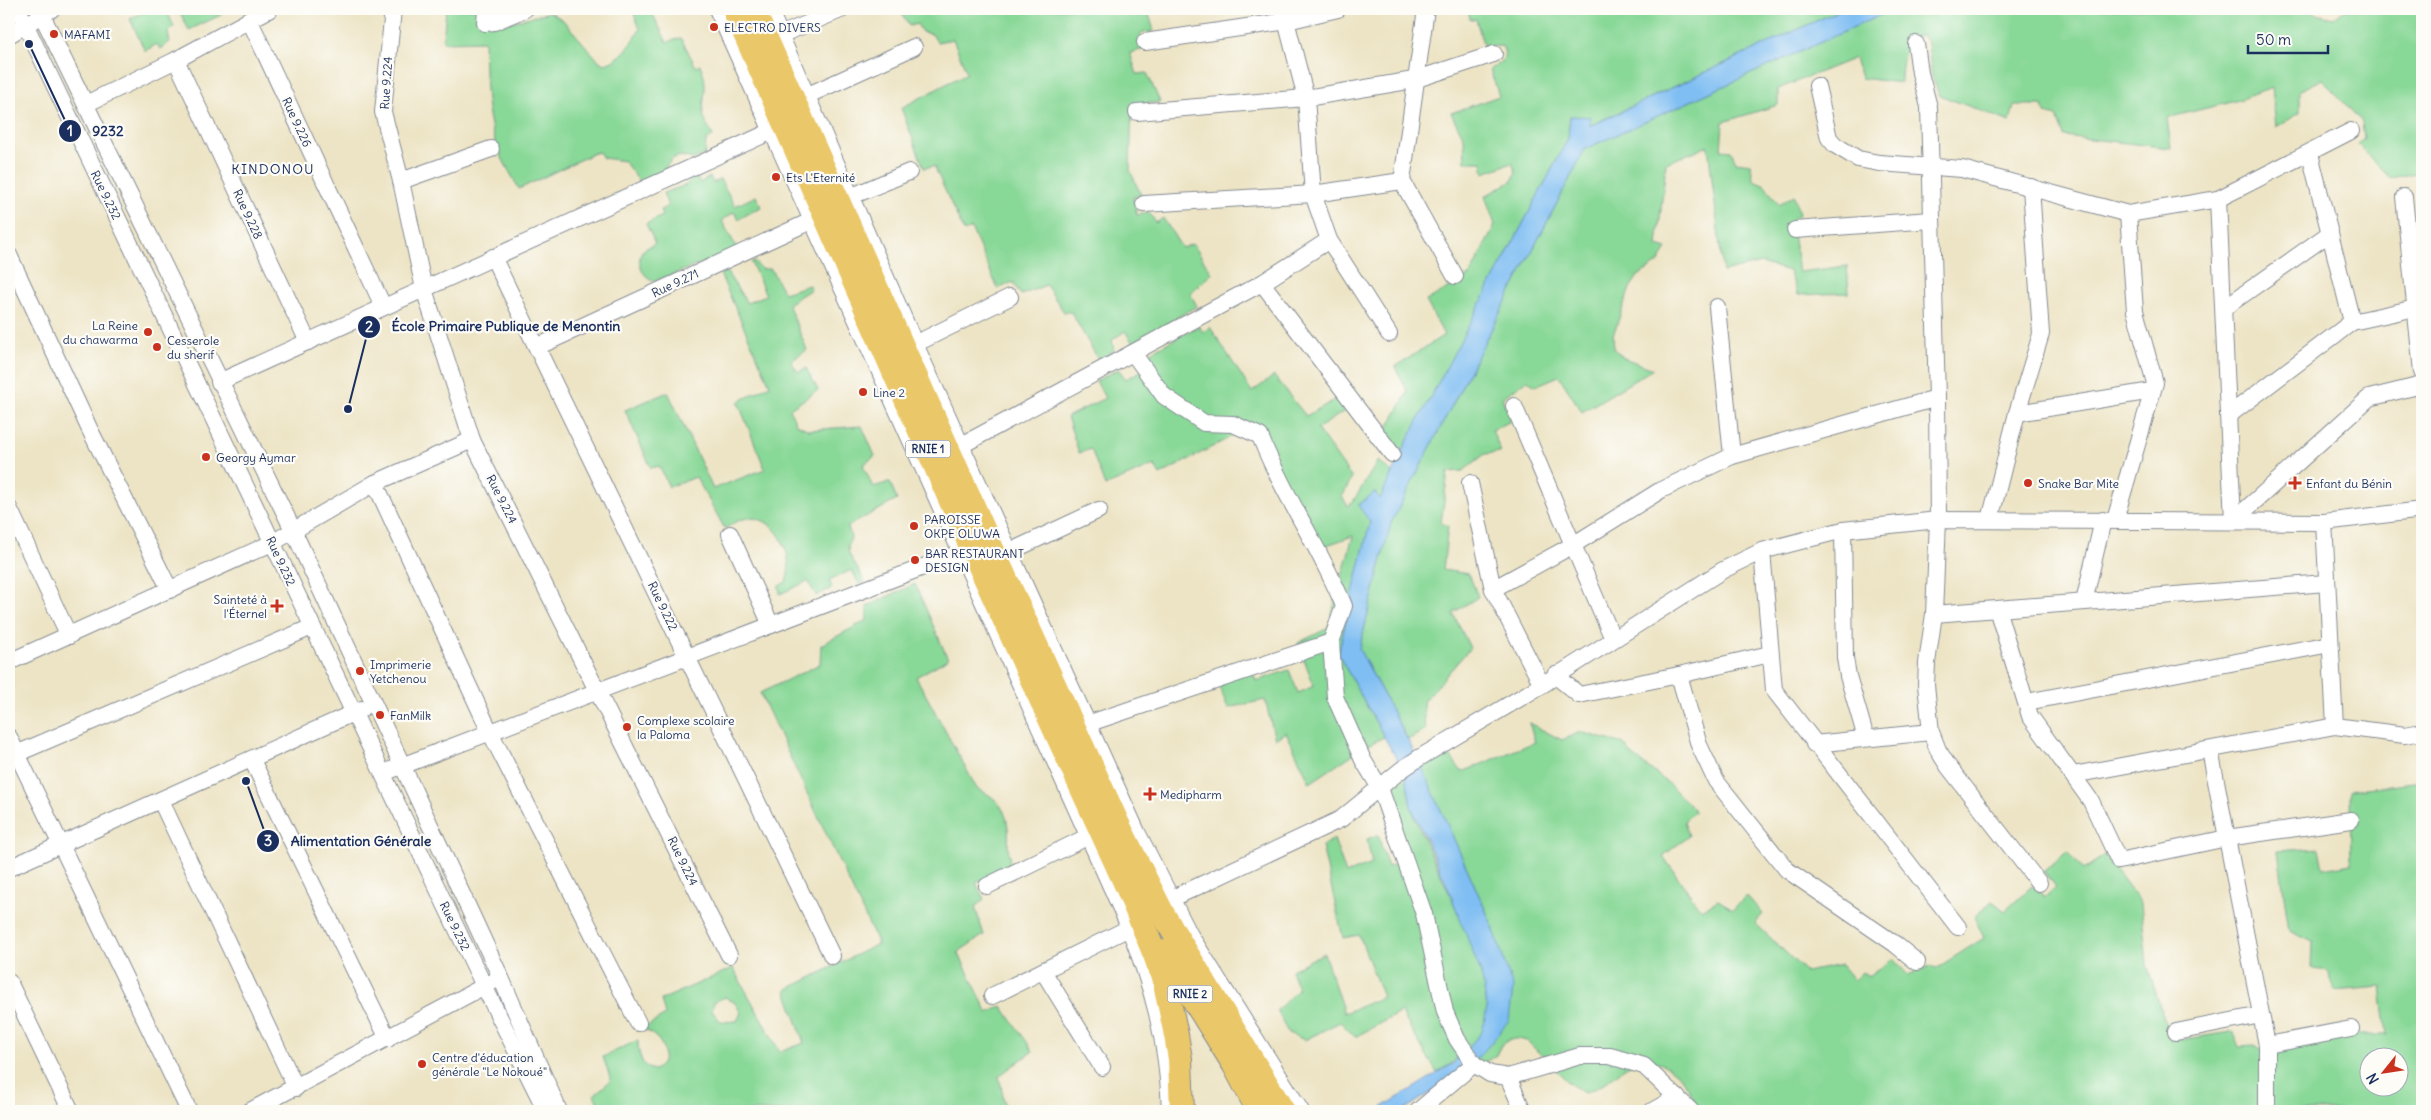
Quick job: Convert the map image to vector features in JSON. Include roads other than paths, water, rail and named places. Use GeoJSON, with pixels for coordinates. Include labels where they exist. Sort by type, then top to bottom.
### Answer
{"type":"FeatureCollection","features":[{"type":"Feature","properties":{"kind":"highway","name":"RNIE 1"},"geometry":{"type":"LineString","coordinates":[[734,9],[972,549],[1127,887],[1167,991],[1180,1059],[1182,1111]]}},
{"type":"Feature","properties":{"kind":"highway","name":"RNIE 1"},"geometry":{"type":"LineString","coordinates":[[754,9],[989,542],[1117,822],[1164,916],[1282,1111]]}},
{"type":"Feature","properties":{"kind":"highway"},"geometry":{"type":"LineString","coordinates":[[1099,858],[1127,887]]}},
{"type":"Feature","properties":{"kind":"highway","name":"RNIE 2"},"geometry":{"type":"LineString","coordinates":[[1127,887],[1234,1064],[1259,1111]]}},
{"type":"Feature","properties":{"kind":"highway"},"geometry":{"type":"LineString","coordinates":[[1267,1087],[1277,1111]]}},
{"type":"Feature","properties":{"kind":"street","name":"Rue 9.232"},"geometry":{"type":"LineString","coordinates":[[18,9],[382,774],[546,1111]]}},
{"type":"Feature","properties":{"kind":"street"},"geometry":{"type":"LineString","coordinates":[[86,104],[176,60],[270,9]]}},
{"type":"Feature","properties":{"kind":"street","name":"Rue 9.224"},"geometry":{"type":"LineString","coordinates":[[392,9],[383,112],[401,181],[424,289],[472,440],[599,691],[729,955]]}},
{"type":"Feature","properties":{"kind":"street"},"geometry":{"type":"LineString","coordinates":[[486,9],[485,23],[494,22],[525,9]]}},
{"type":"Feature","properties":{"kind":"street"},"geometry":{"type":"LineString","coordinates":[[717,9],[1129,928],[1146,970],[1160,1016],[1166,1049],[1170,1111]]}},
{"type":"Feature","properties":{"kind":"street"},"geometry":{"type":"LineString","coordinates":[[768,9],[915,344],[1137,832],[1173,898],[1174,907],[1190,935],[1301,1111]]}},
{"type":"Feature","properties":{"kind":"street"},"geometry":{"type":"LineString","coordinates":[[780,35],[843,9]]}},
{"type":"Feature","properties":{"kind":"street"},"geometry":{"type":"LineString","coordinates":[[1145,42],[1285,15],[1338,9]]}},
{"type":"Feature","properties":{"kind":"street"},"geometry":{"type":"LineString","coordinates":[[1426,9],[1414,80],[1402,181],[1455,276]]}},
{"type":"Feature","properties":{"kind":"street","name":"Rue 9.232"},"geometry":{"type":"LineString","coordinates":[[44,11],[86,104],[219,382],[293,530],[500,978],[559,1111]]}},
{"type":"Feature","properties":{"kind":"street"},"geometry":{"type":"LineString","coordinates":[[9,35],[44,11]]}},
{"type":"Feature","properties":{"kind":"street"},"geometry":{"type":"LineString","coordinates":[[1285,15],[1306,98],[1313,194],[1329,240],[1389,334]]}},
{"type":"Feature","properties":{"kind":"street","name":"Rue 9.226"},"geometry":{"type":"LineString","coordinates":[[249,19],[383,306]]}},
{"type":"Feature","properties":{"kind":"street"},"geometry":{"type":"LineString","coordinates":[[1916,44],[1920,74],[1929,107],[1937,398],[1938,520],[1934,614],[1927,664],[1931,732],[1938,750],[1948,766],[2039,883]]}},
{"type":"Feature","properties":{"kind":"street"},"geometry":{"type":"LineString","coordinates":[[806,96],[914,47]]}},
{"type":"Feature","properties":{"kind":"street"},"geometry":{"type":"LineString","coordinates":[[1137,112],[1306,98],[1414,80],[1494,54]]}},
{"type":"Feature","properties":{"kind":"street","name":"Rue 9.228"},"geometry":{"type":"LineString","coordinates":[[176,60],[308,342]]}},
{"type":"Feature","properties":{"kind":"street"},"geometry":{"type":"LineString","coordinates":[[1817,86],[1826,130],[1835,145],[1866,162],[1962,170],[2128,214],[2218,199],[2310,154],[2351,131]]}},
{"type":"Feature","properties":{"kind":"street"},"geometry":{"type":"LineString","coordinates":[[219,382],[772,131]]}},
{"type":"Feature","properties":{"kind":"street"},"geometry":{"type":"LineString","coordinates":[[401,181],[491,149]]}},
{"type":"Feature","properties":{"kind":"street"},"geometry":{"type":"LineString","coordinates":[[2310,154],[2352,322]]}},
{"type":"Feature","properties":{"kind":"street"},"geometry":{"type":"LineString","coordinates":[[850,197],[909,172]]}},
{"type":"Feature","properties":{"kind":"street"},"geometry":{"type":"LineString","coordinates":[[1144,204],[1313,194],[1402,181]]}},
{"type":"Feature","properties":{"kind":"street"},"geometry":{"type":"LineString","coordinates":[[1990,520],[2017,413],[2041,334],[2031,187]]}},
{"type":"Feature","properties":{"kind":"street"},"geometry":{"type":"LineString","coordinates":[[2404,197],[2422,372]]}},
{"type":"Feature","properties":{"kind":"street"},"geometry":{"type":"LineString","coordinates":[[2218,199],[2233,521]]}},
{"type":"Feature","properties":{"kind":"street"},"geometry":{"type":"LineString","coordinates":[[2084,602],[2109,520],[2155,383],[2135,311],[2128,214]]}},
{"type":"Feature","properties":{"kind":"street","name":"Rue 9.271"},"geometry":{"type":"LineString","coordinates":[[537,346],[813,220]]}},
{"type":"Feature","properties":{"kind":"street"},"geometry":{"type":"LineString","coordinates":[[1796,230],[1931,220]]}},
{"type":"Feature","properties":{"kind":"street"},"geometry":{"type":"LineString","coordinates":[[2224,308],[2330,233]]}},
{"type":"Feature","properties":{"kind":"street"},"geometry":{"type":"LineString","coordinates":[[962,445],[1262,283],[1329,240]]}},
{"type":"Feature","properties":{"kind":"street"},"geometry":{"type":"LineString","coordinates":[[9,255],[15,283],[170,590]]}},
{"type":"Feature","properties":{"kind":"street","name":"Rue 9.222"},"geometry":{"type":"LineString","coordinates":[[493,257],[832,956]]}},
{"type":"Feature","properties":{"kind":"street"},"geometry":{"type":"LineString","coordinates":[[1262,283],[1392,454]]}},
{"type":"Feature","properties":{"kind":"street"},"geometry":{"type":"LineString","coordinates":[[915,344],[1010,297]]}},
{"type":"Feature","properties":{"kind":"street"},"geometry":{"type":"LineString","coordinates":[[1717,307],[1732,456]]}},
{"type":"Feature","properties":{"kind":"street"},"geometry":{"type":"LineString","coordinates":[[2229,415],[2352,322],[2416,308]]}},
{"type":"Feature","properties":{"kind":"street"},"geometry":{"type":"LineString","coordinates":[[1132,353],[1164,396],[1204,423],[1233,424],[1260,436],[1274,471],[1332,576],[1344,606],[1331,642],[1335,697],[1363,760],[1380,788],[1424,914],[1445,1012],[1457,1039],[1474,1064],[1490,1074],[1508,1077],[1580,1056],[1610,1056],[1644,1066],[1692,1111]]}},
{"type":"Feature","properties":{"kind":"street"},"geometry":{"type":"LineString","coordinates":[[2233,521],[2369,398],[2422,385]]}},
{"type":"Feature","properties":{"kind":"street"},"geometry":{"type":"LineString","coordinates":[[2017,413],[2152,391]]}},
{"type":"Feature","properties":{"kind":"street"},"geometry":{"type":"LineString","coordinates":[[1493,589],[1573,545],[1661,490],[1732,456],[1937,398]]}},
{"type":"Feature","properties":{"kind":"street"},"geometry":{"type":"LineString","coordinates":[[1514,406],[1614,639]]}},
{"type":"Feature","properties":{"kind":"street"},"geometry":{"type":"LineString","coordinates":[[9,662],[272,543],[375,483],[472,440]]}},
{"type":"Feature","properties":{"kind":"street"},"geometry":{"type":"LineString","coordinates":[[375,483],[490,732],[638,1023]]}},
{"type":"Feature","properties":{"kind":"street"},"geometry":{"type":"LineString","coordinates":[[1470,483],[1493,589],[1549,680],[1579,695],[1678,676],[1770,654]]}},
{"type":"Feature","properties":{"kind":"street"},"geometry":{"type":"LineString","coordinates":[[9,508],[69,636]]}},
{"type":"Feature","properties":{"kind":"street"},"geometry":{"type":"LineString","coordinates":[[1009,552],[1098,510]]}},
{"type":"Feature","properties":{"kind":"street"},"geometry":{"type":"LineString","coordinates":[[1173,898],[1341,819],[1401,770],[1419,758],[1549,680],[1723,570],[1762,550],[1843,530],[1938,520],[2324,522],[2422,510]]}},
{"type":"Feature","properties":{"kind":"street"},"geometry":{"type":"LineString","coordinates":[[2324,522],[2334,726]]}},
{"type":"Feature","properties":{"kind":"street"},"geometry":{"type":"LineString","coordinates":[[1843,530],[1845,658],[1848,676],[1866,738]]}},
{"type":"Feature","properties":{"kind":"street"},"geometry":{"type":"LineString","coordinates":[[730,534],[771,625]]}},
{"type":"Feature","properties":{"kind":"street"},"geometry":{"type":"LineString","coordinates":[[1762,550],[1774,690],[1814,744],[1958,927]]}},
{"type":"Feature","properties":{"kind":"street"},"geometry":{"type":"LineString","coordinates":[[382,774],[960,553]]}},
{"type":"Feature","properties":{"kind":"street"},"geometry":{"type":"LineString","coordinates":[[1934,614],[2326,583]]}},
{"type":"Feature","properties":{"kind":"street"},"geometry":{"type":"LineString","coordinates":[[1997,609],[2030,716],[2091,801],[2119,861],[2227,838],[2351,820]]}},
{"type":"Feature","properties":{"kind":"street"},"geometry":{"type":"LineString","coordinates":[[13,755],[312,627]]}},
{"type":"Feature","properties":{"kind":"street"},"geometry":{"type":"LineString","coordinates":[[1087,724],[1331,642]]}},
{"type":"Feature","properties":{"kind":"street"},"geometry":{"type":"LineString","coordinates":[[2027,702],[2330,644]]}},
{"type":"Feature","properties":{"kind":"street"},"geometry":{"type":"LineString","coordinates":[[1678,676],[1699,745],[1716,781],[1781,863],[1801,881],[1895,944],[1917,962]]}},
{"type":"Feature","properties":{"kind":"street"},"geometry":{"type":"LineString","coordinates":[[9,868],[161,802],[374,704]]}},
{"type":"Feature","properties":{"kind":"street"},"geometry":{"type":"LineString","coordinates":[[2073,775],[2334,726],[2405,735],[2422,732]]}},
{"type":"Feature","properties":{"kind":"street"},"geometry":{"type":"LineString","coordinates":[[1814,744],[1931,732]]}},
{"type":"Feature","properties":{"kind":"street"},"geometry":{"type":"LineString","coordinates":[[9,737],[13,755],[62,844],[189,1111]]}},
{"type":"Feature","properties":{"kind":"street"},"geometry":{"type":"LineString","coordinates":[[2210,750],[2267,1045],[2267,1111]]}},
{"type":"Feature","properties":{"kind":"street"},"geometry":{"type":"LineString","coordinates":[[252,760],[388,1040]]}},
{"type":"Feature","properties":{"kind":"street"},"geometry":{"type":"LineString","coordinates":[[161,802],[296,1088]]}},
{"type":"Feature","properties":{"kind":"street"},"geometry":{"type":"LineString","coordinates":[[987,886],[1089,836]]}},
{"type":"Feature","properties":{"kind":"street"},"geometry":{"type":"LineString","coordinates":[[992,996],[1129,928]]}},
{"type":"Feature","properties":{"kind":"street"},"geometry":{"type":"LineString","coordinates":[[1043,971],[1102,1067]]}},
{"type":"Feature","properties":{"kind":"street"},"geometry":{"type":"LineString","coordinates":[[250,1111],[388,1040],[500,978]]}},
{"type":"Feature","properties":{"kind":"street"},"geometry":{"type":"LineString","coordinates":[[9,982],[70,1111]]}},
{"type":"Feature","properties":{"kind":"street"},"geometry":{"type":"LineString","coordinates":[[2176,1032],[2261,1015]]}},
{"type":"Feature","properties":{"kind":"street"},"geometry":{"type":"LineString","coordinates":[[2267,1045],[2351,1029]]}},
{"type":"Feature","properties":{"kind":"street"},"geometry":{"type":"LineString","coordinates":[[1418,1111],[1474,1064]]}},
{"type":"Feature","properties":{"kind":"street"},"geometry":{"type":"LineString","coordinates":[[1508,1077],[1523,1111]]}},
{"type":"Feature","properties":{"kind":"street"},"geometry":{"type":"LineString","coordinates":[[1652,1111],[1677,1097]]}},
{"type":"Feature","properties":{"kind":"water"},"geometry":{"type":"Polygon","coordinates":[[[1842,9],[1894,9],[1585,149],[1391,523],[1359,649],[1420,763],[1493,927],[1513,988],[1509,1020],[1487,1048],[1462,1073],[1402,1111],[1376,1111],[1454,1063],[1482,1032],[1487,1008],[1481,973],[1446,883],[1411,806],[1406,776],[1338,654],[1370,522],[1358,505],[1375,492],[1380,499],[1402,451],[1568,139],[1570,116],[1591,117],[1590,126],[1842,9]]]}},
{"type":"Feature","properties":{"kind":"place","name":"ELECTRO DIVERS"},"geometry":{"type":"Point","coordinates":[714,27]}},
{"type":"Feature","properties":{"kind":"place","name":"MAFAMI"},"geometry":{"type":"Point","coordinates":[54,34]}},
{"type":"Feature","properties":{"kind":"place","name":"9232"},"geometry":{"type":"Point","coordinates":[29,44]}},
{"type":"Feature","properties":{"kind":"place","name":"Ets L'Eternité"},"geometry":{"type":"Point","coordinates":[776,177]}},
{"type":"Feature","properties":{"kind":"place","name":"La Reine du chawarma"},"geometry":{"type":"Point","coordinates":[148,332]}},
{"type":"Feature","properties":{"kind":"place","name":"Cesserole du sherif"},"geometry":{"type":"Point","coordinates":[157,347]}},
{"type":"Feature","properties":{"kind":"place","name":"Line 2"},"geometry":{"type":"Point","coordinates":[863,392]}},
{"type":"Feature","properties":{"kind":"place","name":"École Primaire Publique de Menontin"},"geometry":{"type":"Point","coordinates":[348,409]}},
{"type":"Feature","properties":{"kind":"place","name":"Georgy Aymar"},"geometry":{"type":"Point","coordinates":[206,457]}},
{"type":"Feature","properties":{"kind":"place","name":"Snake Bar Mite"},"geometry":{"type":"Point","coordinates":[2028,483]}},
{"type":"Feature","properties":{"kind":"place","name":"Enfant du Bénin"},"geometry":{"type":"Point","coordinates":[2295,483]}},
{"type":"Feature","properties":{"kind":"place","name":"PAROISSE OKPE OLUWA"},"geometry":{"type":"Point","coordinates":[914,526]}},
{"type":"Feature","properties":{"kind":"place","name":"BAR RESTAURANT DESIGN"},"geometry":{"type":"Point","coordinates":[915,560]}},
{"type":"Feature","properties":{"kind":"place","name":"Sainteté à l'Éternel"},"geometry":{"type":"Point","coordinates":[277,606]}},
{"type":"Feature","properties":{"kind":"place","name":"Imprimerie Yetchenou"},"geometry":{"type":"Point","coordinates":[360,671]}},
{"type":"Feature","properties":{"kind":"place","name":"FanMilk"},"geometry":{"type":"Point","coordinates":[380,715]}},
{"type":"Feature","properties":{"kind":"place","name":"Complexe scolaire la Paloma"},"geometry":{"type":"Point","coordinates":[627,727]}},
{"type":"Feature","properties":{"kind":"place","name":"Alimentation Générale"},"geometry":{"type":"Point","coordinates":[246,781]}},
{"type":"Feature","properties":{"kind":"place","name":"Medipharm"},"geometry":{"type":"Point","coordinates":[1150,794]}},
{"type":"Feature","properties":{"kind":"place","name":"Centre d'éducation générale \"Le Nokoué\""},"geometry":{"type":"Point","coordinates":[422,1064]}},
{"type":"Feature","properties":{"kind":"district","name":"KINDONOU"},"geometry":{"type":"Point","coordinates":[273,169]}}]}
